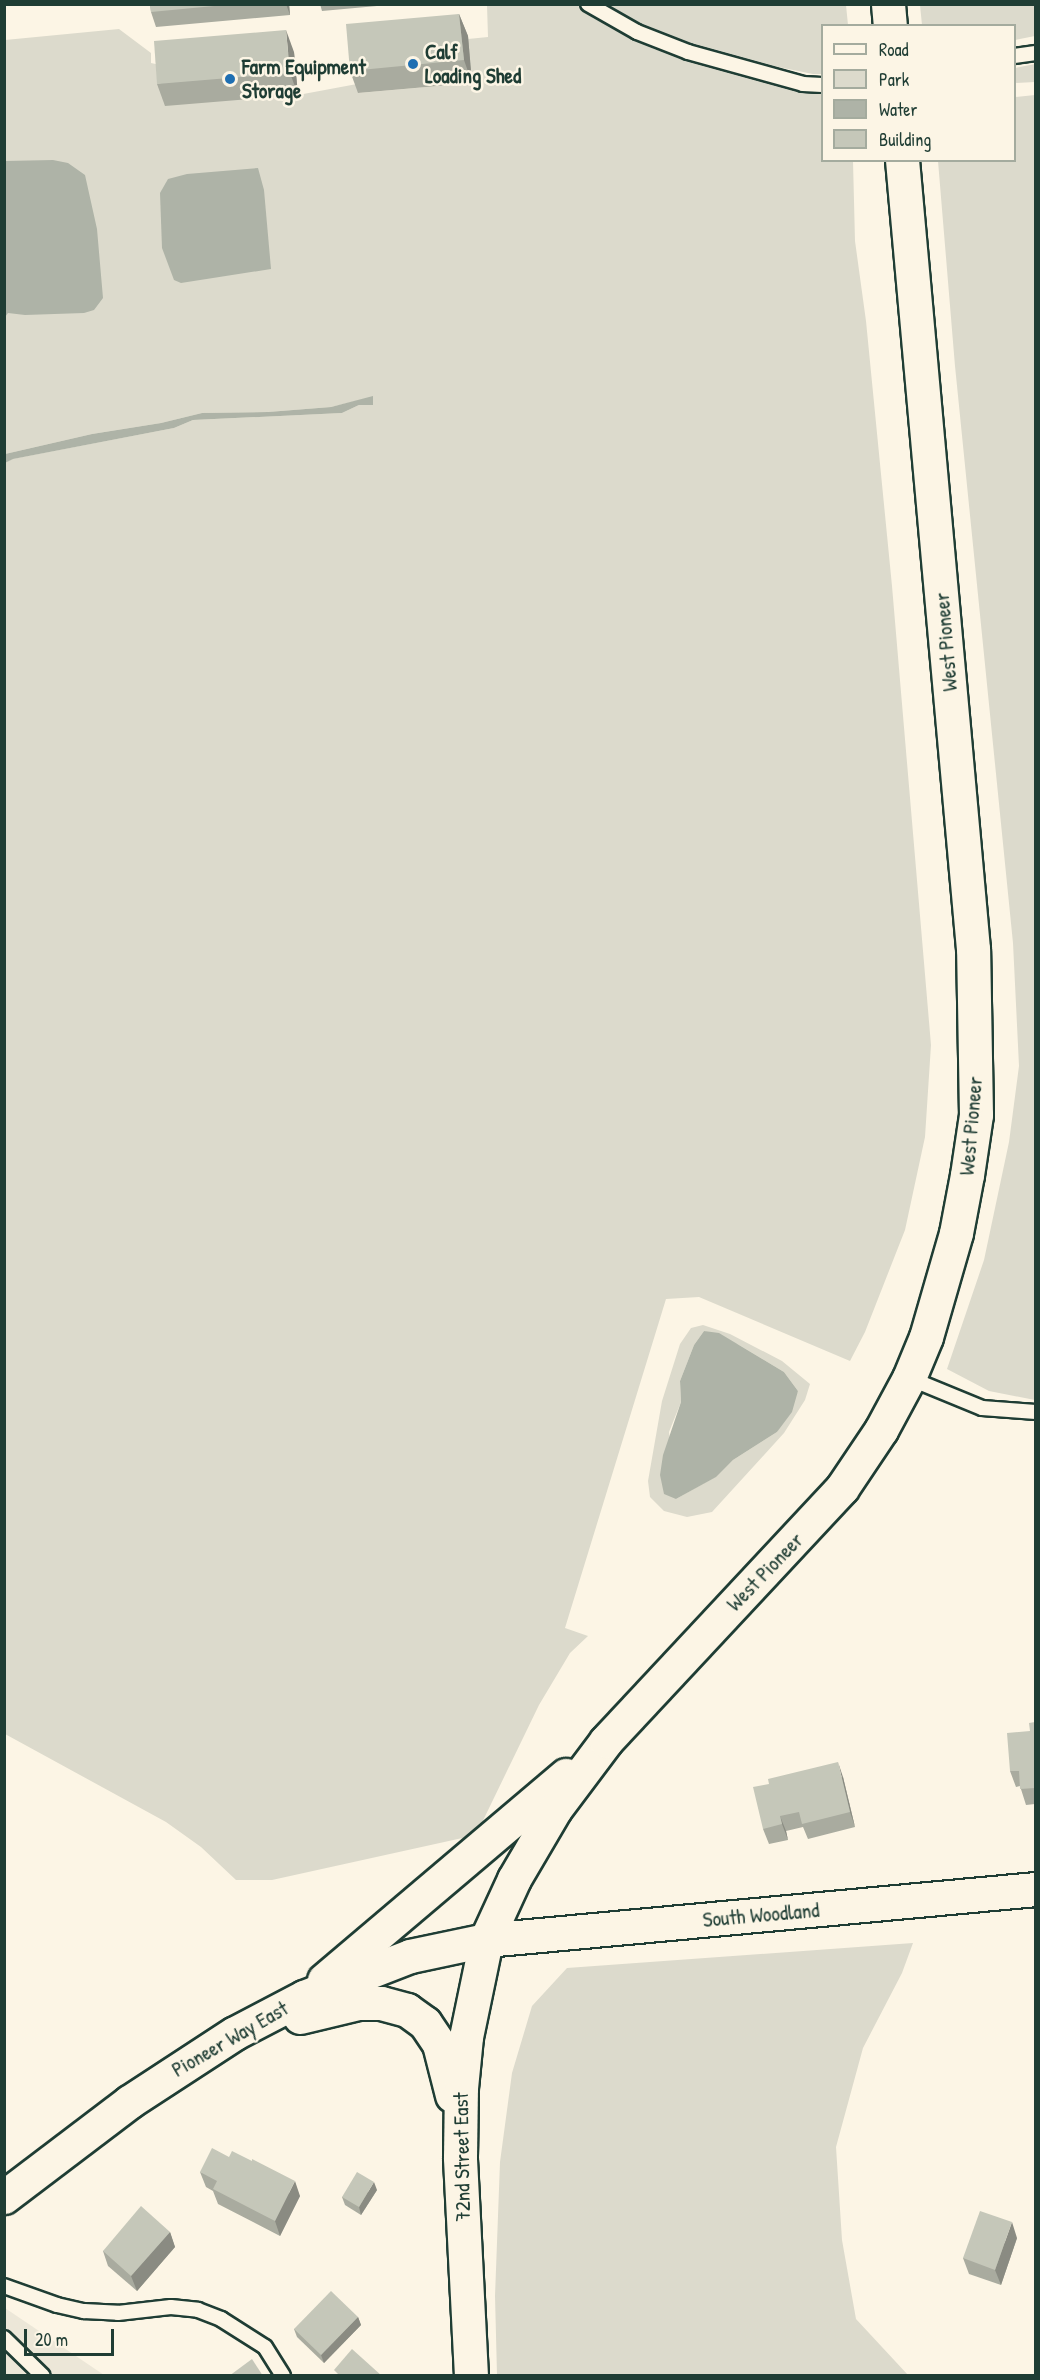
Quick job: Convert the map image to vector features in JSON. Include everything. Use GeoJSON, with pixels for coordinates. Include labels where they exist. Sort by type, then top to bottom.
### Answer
{"type":"FeatureCollection","features":[{"type":"Feature","properties":{"kind":"main road"},"geometry":{"type":"LineString","coordinates":[[888,4],[890,24]]}},
{"type":"Feature","properties":{"kind":"main road","name":"West Pioneer"},"geometry":{"type":"LineString","coordinates":[[486,1940],[514,1879],[555,1809],[606,1741],[842,1488],[881,1430],[909,1378],[942,1286],[961,1210],[976,1115],[976,1037],[965,843],[902,162]]}},
{"type":"Feature","properties":{"kind":"main road"},"geometry":{"type":"LineString","coordinates":[[304,1997],[606,1741]]}},
{"type":"Feature","properties":{"kind":"main road","name":"South Woodland"},"geometry":{"type":"LineString","coordinates":[[486,1940],[1035,1889]]}},
{"type":"Feature","properties":{"kind":"main road","name":"Pioneer Way East"},"geometry":{"type":"LineString","coordinates":[[4,2197],[129,2102],[235,2033],[304,1997],[410,1956],[486,1940]]}},
{"type":"Feature","properties":{"kind":"main road","name":"72nd Street East"},"geometry":{"type":"LineString","coordinates":[[471,2376],[460,2157],[461,2088],[466,2037],[486,1940]]}},
{"type":"Feature","properties":{"kind":"main road"},"geometry":{"type":"LineString","coordinates":[[235,2033],[358,2003],[381,2003],[407,2010],[424,2023],[439,2044],[449,2077],[460,2157]]}},
{"type":"Feature","properties":{"kind":"lane"},"geometry":{"type":"LineString","coordinates":[[588,4],[637,32],[688,52],[803,84],[821,85]]}},
{"type":"Feature","properties":{"kind":"lane"},"geometry":{"type":"LineString","coordinates":[[1016,56],[1035,53]]}},
{"type":"Feature","properties":{"kind":"lane"},"geometry":{"type":"LineString","coordinates":[[909,1378],[982,1408],[1035,1412]]}},
{"type":"Feature","properties":{"kind":"lane"},"geometry":{"type":"LineString","coordinates":[[4,2286],[57,2305],[84,2311],[118,2313],[171,2307],[198,2310],[221,2319],[265,2347],[283,2376]]}},
{"type":"Feature","properties":{"kind":"lane"},"geometry":{"type":"LineString","coordinates":[[4,2338],[43,2376]]}},
{"type":"Feature","properties":{"kind":"shaded area"},"geometry":{"type":"Polygon","coordinates":[[[5,2308],[104,2375],[5,2375],[5,2308]]]}},
{"type":"Feature","properties":{"kind":"green space"},"geometry":{"type":"Polygon","coordinates":[[[487,5],[581,5],[593,18],[654,49],[747,77],[821,93],[821,162],[853,162],[855,241],[866,321],[892,586],[931,1045],[925,1137],[905,1230],[865,1332],[850,1361],[699,1297],[666,1299],[565,1628],[588,1636],[570,1653],[539,1705],[476,1835],[272,1880],[236,1880],[201,1847],[166,1822],[5,1734],[5,463],[12,459],[174,428],[193,420],[342,413],[359,405],[373,405],[373,397],[331,407],[268,412],[202,413],[161,423],[92,434],[5,454],[5,40],[119,29],[151,53],[151,63],[298,95],[357,84],[359,93],[472,83],[468,39],[488,37],[487,5]]]}},
{"type":"Feature","properties":{"kind":"green space"},"geometry":{"type":"Polygon","coordinates":[[[603,5],[846,5],[848,24],[821,24],[821,74],[813,74],[734,58],[626,19],[603,5]]]}},
{"type":"Feature","properties":{"kind":"green space"},"geometry":{"type":"Polygon","coordinates":[[[920,5],[1035,5],[1035,36],[1016,40],[1016,24],[922,24],[920,5]]]}},
{"type":"Feature","properties":{"kind":"green space"},"geometry":{"type":"Polygon","coordinates":[[[1035,64],[1035,82],[1016,83],[1016,68],[1035,64]]]}},
{"type":"Feature","properties":{"kind":"green space"},"geometry":{"type":"Polygon","coordinates":[[[1036,95],[1035,1400],[989,1391],[947,1369],[984,1260],[1009,1142],[1019,1066],[1013,943],[955,366],[938,162],[1016,162],[1016,97],[1036,95]]]}},
{"type":"Feature","properties":{"kind":"green space"},"geometry":{"type":"Polygon","coordinates":[[[703,1325],[730,1334],[782,1361],[810,1384],[805,1400],[784,1433],[712,1512],[687,1517],[664,1511],[650,1497],[648,1481],[662,1401],[680,1344],[691,1328],[703,1325]],[[704,1331],[694,1345],[680,1381],[681,1402],[669,1432],[676,1499],[715,1477],[733,1460],[777,1432],[798,1391],[784,1372],[739,1345],[704,1331]]]}},
{"type":"Feature","properties":{"kind":"green space"},"geometry":{"type":"Polygon","coordinates":[[[913,1943],[902,1973],[863,2048],[836,2147],[842,2240],[856,2319],[908,2375],[497,2375],[495,2296],[500,2162],[512,2073],[532,2006],[567,1968],[913,1943]]]}},
{"type":"Feature","properties":{"kind":"water"},"geometry":{"type":"Polygon","coordinates":[[[53,160],[68,163],[85,175],[97,229],[103,298],[94,310],[84,313],[25,315],[8,313],[5,317],[5,161],[53,160]]]}},
{"type":"Feature","properties":{"kind":"water"},"geometry":{"type":"Polygon","coordinates":[[[258,168],[264,190],[271,269],[181,283],[174,280],[162,248],[160,193],[168,179],[187,174],[258,168]]]}},
{"type":"Feature","properties":{"kind":"water"},"geometry":{"type":"Polygon","coordinates":[[[373,396],[373,405],[359,405],[342,413],[193,420],[174,428],[13,459],[5,463],[5,454],[92,434],[161,423],[202,413],[268,412],[331,407],[373,396]]]}},
{"type":"Feature","properties":{"kind":"water"},"geometry":{"type":"Polygon","coordinates":[[[704,1331],[719,1333],[784,1372],[798,1391],[792,1412],[777,1432],[733,1460],[716,1477],[676,1499],[664,1494],[660,1475],[663,1455],[681,1402],[680,1381],[694,1345],[704,1331]]]}},
{"type":"Feature","properties":{"kind":"building"},"geometry":{"type":"Polygon","coordinates":[[[150,4],[235,4],[151,12],[150,4]]]}},
{"type":"Feature","properties":{"kind":"building"},"geometry":{"type":"Polygon","coordinates":[[[459,14],[464,60],[350,71],[346,24],[459,14]]]}},
{"type":"Feature","properties":{"kind":"building"},"geometry":{"type":"Polygon","coordinates":[[[286,30],[290,73],[157,84],[154,41],[286,30]]]}},
{"type":"Feature","properties":{"kind":"building"},"geometry":{"type":"Polygon","coordinates":[[[1035,1722],[1035,1788],[1020,1789],[1019,1771],[1010,1771],[1007,1733],[1030,1731],[1029,1723],[1035,1722]]]}},
{"type":"Feature","properties":{"kind":"building"},"geometry":{"type":"Polygon","coordinates":[[[838,1762],[850,1812],[802,1824],[799,1812],[780,1816],[782,1824],[763,1829],[753,1787],[769,1784],[768,1779],[838,1762]]]}},
{"type":"Feature","properties":{"kind":"building"},"geometry":{"type":"Polygon","coordinates":[[[212,2148],[229,2157],[232,2151],[295,2181],[275,2221],[213,2189],[217,2181],[200,2172],[212,2148]]]}},
{"type":"Feature","properties":{"kind":"building"},"geometry":{"type":"Polygon","coordinates":[[[357,2172],[374,2182],[359,2207],[342,2197],[357,2172]]]}},
{"type":"Feature","properties":{"kind":"building"},"geometry":{"type":"Polygon","coordinates":[[[141,2206],[170,2232],[131,2276],[103,2251],[141,2206]]]}},
{"type":"Feature","properties":{"kind":"building"},"geometry":{"type":"Polygon","coordinates":[[[980,2211],[1012,2222],[995,2270],[963,2258],[980,2211]]]}},
{"type":"Feature","properties":{"kind":"building"},"geometry":{"type":"Polygon","coordinates":[[[331,2291],[358,2317],[321,2355],[294,2329],[331,2291]]]}},
{"type":"Feature","properties":{"kind":"building"},"geometry":{"type":"Polygon","coordinates":[[[352,2349],[382,2376],[340,2376],[334,2370],[352,2349]]]}},
{"type":"Feature","properties":{"kind":"building"},"geometry":{"type":"Polygon","coordinates":[[[252,2359],[263,2376],[229,2376],[252,2359]]]}},
{"type":"Feature","properties":{"kind":"place","name":"Calf Loading Shed"},"geometry":{"type":"Point","coordinates":[413,64]}},
{"type":"Feature","properties":{"kind":"place","name":"Farm Equipment Storage"},"geometry":{"type":"Point","coordinates":[230,79]}}]}
